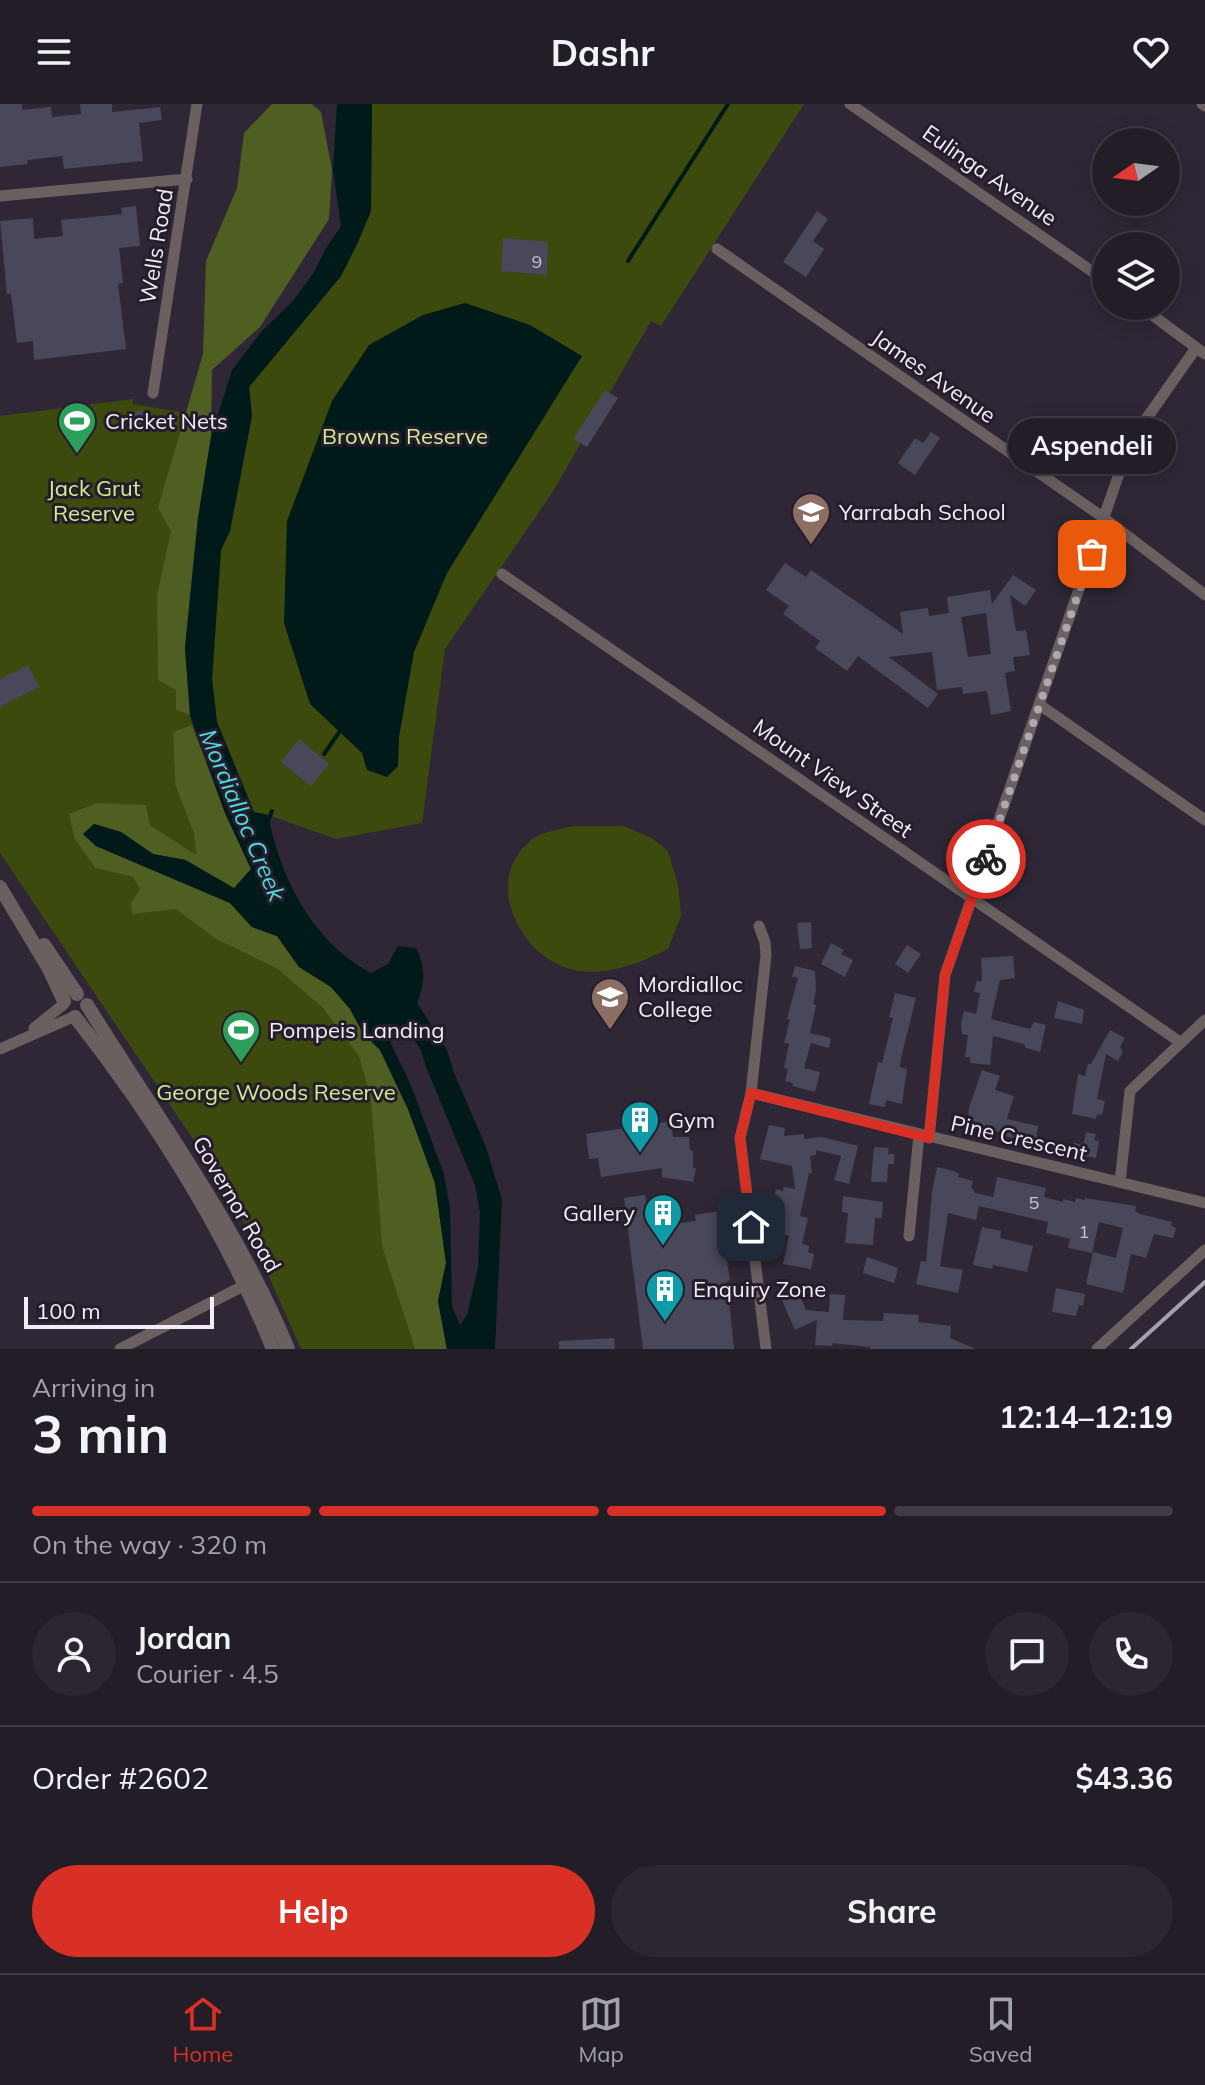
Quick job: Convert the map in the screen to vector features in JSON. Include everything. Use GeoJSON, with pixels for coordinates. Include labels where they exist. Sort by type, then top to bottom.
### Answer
{"type":"FeatureCollection","features":[{"type":"Feature","properties":{"kind":"street","name":"Wells Road"},"geometry":{"type":"LineString","coordinates":[[153,393],[197,104]]}},
{"type":"Feature","properties":{"kind":"street","name":"Eulinga Avenue"},"geometry":{"type":"LineString","coordinates":[[850,104],[1092,271]]}},
{"type":"Feature","properties":{"kind":"street"},"geometry":{"type":"LineString","coordinates":[[0,196],[187,179]]}},
{"type":"Feature","properties":{"kind":"street","name":"James Avenue"},"geometry":{"type":"LineString","coordinates":[[717,249],[1104,518],[1205,595]]}},
{"type":"Feature","properties":{"kind":"street"},"geometry":{"type":"LineString","coordinates":[[909,1236],[945,975],[1130,442],[1201,351],[1159,320]]}},
{"type":"Feature","properties":{"kind":"street","name":"Mount View Street"},"geometry":{"type":"LineString","coordinates":[[502,574],[1180,1042]]}},
{"type":"Feature","properties":{"kind":"street"},"geometry":{"type":"LineString","coordinates":[[1040,705],[1205,820]]}},
{"type":"Feature","properties":{"kind":"street","name":"Governor Road"},"geometry":{"type":"LineString","coordinates":[[0,887],[73,1006],[203,1185],[250,1282],[288,1349]]}},
{"type":"Feature","properties":{"kind":"street"},"geometry":{"type":"LineString","coordinates":[[759,926],[766,955],[754,1077],[740,1138],[766,1349]]}},
{"type":"Feature","properties":{"kind":"street"},"geometry":{"type":"LineString","coordinates":[[0,1049],[73,1006]]}},
{"type":"Feature","properties":{"kind":"street"},"geometry":{"type":"LineString","coordinates":[[1120,1182],[1130,1091],[1205,1020]]}},
{"type":"Feature","properties":{"kind":"street","name":"Pine Crescent"},"geometry":{"type":"LineString","coordinates":[[751,1093],[1205,1203]]}},
{"type":"Feature","properties":{"kind":"street"},"geometry":{"type":"LineString","coordinates":[[1097,1349],[1205,1250]]}},
{"type":"Feature","properties":{"kind":"street"},"geometry":{"type":"LineString","coordinates":[[120,1349],[250,1282]]}},
{"type":"Feature","properties":{"kind":"street","name":"Governor Road"},"geometry":{"type":"LineString","coordinates":[[250,1282],[273,1349]]}},
{"type":"Feature","properties":{"kind":"green space"},"geometry":{"type":"Polygon","coordinates":[[[272,104],[312,104],[321,112],[332,170],[329,219],[260,327],[212,370],[211,437],[198,518],[185,648],[190,715],[176,710],[176,690],[158,680],[157,595],[171,531],[158,508],[203,354],[206,261],[237,188],[244,133],[272,104]]]}},
{"type":"Feature","properties":{"kind":"green space","name":"Browns Reserve"},"geometry":{"type":"Polygon","coordinates":[[[372,104],[804,104],[661,326],[651,321],[554,490],[445,649],[422,823],[336,839],[254,812],[217,722],[212,679],[221,550],[230,531],[252,416],[249,387],[341,276],[358,242],[371,211],[372,104]]]}},
{"type":"Feature","properties":{"kind":"green space"},"geometry":{"type":"Polygon","coordinates":[[[133,399],[133,404],[198,415],[176,690],[176,710],[190,715],[192,725],[173,732],[175,784],[194,834],[196,856],[150,825],[69,814],[74,838],[95,868],[133,877],[256,940],[354,1036],[398,1126],[430,1349],[301,1349],[247,1227],[197,1145],[0,853],[0,416],[133,399]]]}},
{"type":"Feature","properties":{"kind":"green space"},"geometry":{"type":"Polygon","coordinates":[[[192,725],[225,813],[251,869],[235,889],[186,860],[153,854],[121,832],[94,824],[83,834],[96,846],[230,903],[252,927],[277,936],[299,967],[331,987],[350,1009],[363,1033],[380,1050],[408,1109],[435,1183],[446,1263],[438,1301],[447,1349],[415,1349],[382,1246],[371,1099],[359,1056],[323,1008],[278,969],[216,939],[176,909],[132,914],[131,903],[140,889],[133,877],[95,868],[74,838],[69,814],[97,803],[146,805],[150,825],[196,855],[194,834],[175,784],[173,732],[192,725]]]}},
{"type":"Feature","properties":{"kind":"green space"},"geometry":{"type":"Polygon","coordinates":[[[573,826],[623,826],[652,838],[668,851],[678,885],[681,916],[668,949],[619,968],[580,971],[550,960],[523,934],[509,900],[508,882],[513,864],[535,837],[573,826]]]}},
{"type":"Feature","properties":{"kind":"water","name":"Mordialloc Creek"},"geometry":{"type":"Polygon","coordinates":[[[337,104],[372,104],[371,211],[358,242],[341,276],[249,387],[252,416],[230,531],[221,550],[212,679],[217,722],[254,812],[268,815],[290,884],[316,926],[350,960],[371,973],[388,964],[398,946],[416,948],[423,975],[417,1003],[447,1050],[486,1147],[502,1200],[495,1349],[447,1349],[438,1301],[446,1263],[435,1183],[408,1109],[380,1050],[363,1033],[350,1009],[331,987],[299,967],[277,936],[252,927],[230,903],[96,846],[83,834],[94,824],[121,832],[153,854],[185,860],[234,888],[251,869],[225,813],[190,715],[185,648],[198,518],[211,437],[232,370],[262,331],[293,301],[341,226],[333,170],[337,104]],[[392,1029],[389,1036],[444,1174],[450,1209],[452,1306],[460,1325],[467,1315],[478,1268],[480,1212],[475,1185],[421,1050],[408,1031],[392,1029]]]}},
{"type":"Feature","properties":{"kind":"water"},"geometry":{"type":"Polygon","coordinates":[[[465,303],[530,325],[582,356],[447,573],[414,652],[399,737],[398,766],[387,777],[367,770],[362,753],[310,704],[284,623],[287,521],[332,401],[369,345],[423,315],[465,303]]]}},
{"type":"Feature","properties":{"kind":"building"},"geometry":{"type":"Polygon","coordinates":[[[0,104],[22,104],[22,110],[51,107],[52,117],[81,114],[80,104],[112,104],[112,112],[160,107],[162,120],[139,123],[143,161],[64,169],[62,156],[0,167],[0,104]]]}},
{"type":"Feature","properties":{"kind":"building"},"geometry":{"type":"Polygon","coordinates":[[[136,206],[140,246],[119,248],[123,283],[118,284],[126,349],[34,360],[33,341],[17,343],[11,294],[7,294],[0,221],[33,218],[34,239],[63,236],[61,220],[122,214],[121,208],[136,206]]]}},
{"type":"Feature","properties":{"kind":"building"},"geometry":{"type":"Polygon","coordinates":[[[817,211],[828,219],[813,241],[824,249],[806,277],[783,262],[817,211]]]}},
{"type":"Feature","properties":{"kind":"building"},"geometry":{"type":"Polygon","coordinates":[[[503,238],[548,242],[547,275],[501,271],[503,238]]]}},
{"type":"Feature","properties":{"kind":"building"},"geometry":{"type":"Polygon","coordinates":[[[605,390],[618,398],[587,447],[573,439],[605,390]]]}},
{"type":"Feature","properties":{"kind":"building"},"geometry":{"type":"Polygon","coordinates":[[[143,410],[151,413],[154,421],[151,429],[143,432],[135,429],[132,421],[135,413],[143,410]]]}},
{"type":"Feature","properties":{"kind":"building"},"geometry":{"type":"Polygon","coordinates":[[[931,432],[940,438],[915,475],[898,463],[915,438],[923,443],[931,432]]]}},
{"type":"Feature","properties":{"kind":"building"},"geometry":{"type":"Polygon","coordinates":[[[785,563],[806,577],[811,570],[903,634],[900,612],[928,608],[929,616],[949,613],[947,597],[990,590],[992,604],[1013,575],[1036,590],[1025,606],[1010,595],[1016,631],[1026,630],[1030,655],[1013,657],[1015,671],[1005,673],[1011,711],[991,715],[987,691],[963,694],[962,687],[937,690],[932,652],[889,657],[938,694],[928,708],[858,656],[847,671],[815,648],[820,641],[783,614],[789,606],[766,590],[785,563]],[[986,613],[961,617],[968,657],[991,654],[986,613]]]}},
{"type":"Feature","properties":{"kind":"building"},"geometry":{"type":"Polygon","coordinates":[[[28,665],[39,687],[0,707],[0,679],[28,665]]]}},
{"type":"Feature","properties":{"kind":"building"},"geometry":{"type":"Polygon","coordinates":[[[299,739],[329,764],[311,786],[281,762],[299,739]]]}},
{"type":"Feature","properties":{"kind":"building"},"geometry":{"type":"Polygon","coordinates":[[[811,922],[812,948],[800,949],[797,923],[811,922]]]}},
{"type":"Feature","properties":{"kind":"building"},"geometry":{"type":"Polygon","coordinates":[[[831,943],[844,950],[841,954],[853,960],[845,977],[821,964],[831,943]]]}},
{"type":"Feature","properties":{"kind":"building"},"geometry":{"type":"Polygon","coordinates":[[[907,945],[921,954],[908,973],[895,964],[907,945]]]}},
{"type":"Feature","properties":{"kind":"building"},"geometry":{"type":"Polygon","coordinates":[[[1013,956],[1015,978],[1000,980],[991,1019],[1030,1029],[1034,1022],[1046,1025],[1040,1052],[1026,1048],[1024,1044],[993,1036],[990,1065],[970,1063],[970,1057],[965,1057],[968,1035],[962,1034],[961,1023],[964,1011],[976,1014],[980,993],[974,992],[977,980],[982,982],[981,958],[1013,956]]]}},
{"type":"Feature","properties":{"kind":"building"},"geometry":{"type":"Polygon","coordinates":[[[795,966],[815,971],[813,1004],[816,1005],[810,1033],[831,1038],[829,1048],[811,1043],[804,1068],[820,1072],[815,1092],[785,1081],[789,1044],[784,1043],[798,978],[792,977],[795,966]]]}},
{"type":"Feature","properties":{"kind":"building"},"geometry":{"type":"Polygon","coordinates":[[[895,993],[916,998],[901,1058],[900,1067],[907,1069],[902,1104],[886,1100],[885,1107],[869,1104],[878,1062],[882,1063],[893,1018],[889,1017],[895,993]]]}},
{"type":"Feature","properties":{"kind":"building"},"geometry":{"type":"Polygon","coordinates":[[[1058,1001],[1084,1010],[1082,1024],[1054,1018],[1058,1001]]]}},
{"type":"Feature","properties":{"kind":"building"},"geometry":{"type":"Polygon","coordinates":[[[1110,1030],[1125,1038],[1118,1061],[1106,1054],[1097,1099],[1105,1101],[1102,1115],[1097,1114],[1096,1119],[1072,1114],[1078,1074],[1085,1076],[1088,1064],[1091,1064],[1110,1030]]]}},
{"type":"Feature","properties":{"kind":"building"},"geometry":{"type":"Polygon","coordinates":[[[982,1070],[1000,1076],[995,1090],[1014,1096],[1007,1119],[1038,1126],[1036,1143],[1000,1135],[1001,1132],[963,1129],[963,1119],[968,1119],[982,1070]]]}},
{"type":"Feature","properties":{"kind":"building","name":"Gym"},"geometry":{"type":"Polygon","coordinates":[[[671,1121],[673,1137],[689,1137],[693,1168],[696,1168],[693,1182],[662,1177],[662,1168],[601,1177],[598,1158],[589,1159],[586,1134],[671,1121]]]}},
{"type":"Feature","properties":{"kind":"building"},"geometry":{"type":"Polygon","coordinates":[[[769,1125],[785,1128],[784,1136],[804,1134],[804,1139],[822,1137],[858,1146],[849,1184],[834,1180],[841,1156],[816,1150],[816,1155],[810,1156],[812,1173],[809,1173],[800,1216],[808,1218],[802,1244],[809,1246],[808,1252],[814,1254],[811,1269],[783,1264],[789,1236],[775,1233],[781,1205],[773,1203],[776,1189],[795,1189],[792,1166],[760,1159],[769,1125]]]}},
{"type":"Feature","properties":{"kind":"building"},"geometry":{"type":"Polygon","coordinates":[[[1086,1132],[1096,1134],[1094,1140],[1099,1141],[1096,1158],[1072,1153],[1074,1143],[1083,1145],[1086,1132]]]}},
{"type":"Feature","properties":{"kind":"building"},"geometry":{"type":"Polygon","coordinates":[[[874,1147],[889,1148],[888,1154],[894,1154],[894,1164],[888,1164],[887,1182],[871,1182],[874,1147]]]}},
{"type":"Feature","properties":{"kind":"building"},"geometry":{"type":"Polygon","coordinates":[[[937,1167],[973,1181],[971,1187],[975,1193],[993,1197],[997,1177],[1046,1188],[1044,1197],[1063,1202],[1063,1199],[1075,1202],[1076,1198],[1085,1198],[1136,1206],[1135,1211],[1140,1214],[1172,1222],[1171,1226],[1176,1228],[1173,1238],[1154,1234],[1146,1258],[1131,1254],[1123,1293],[1086,1284],[1093,1252],[1116,1258],[1123,1228],[1099,1222],[1092,1253],[1068,1248],[1070,1239],[1046,1233],[1048,1222],[979,1206],[976,1220],[948,1213],[940,1266],[963,1270],[958,1293],[916,1284],[921,1261],[926,1262],[937,1167]]]}},
{"type":"Feature","properties":{"kind":"building"},"geometry":{"type":"Polygon","coordinates":[[[645,1195],[647,1206],[670,1201],[673,1224],[696,1221],[695,1215],[719,1211],[730,1280],[727,1281],[734,1349],[643,1349],[624,1198],[645,1195]]]}},
{"type":"Feature","properties":{"kind":"building"},"geometry":{"type":"Polygon","coordinates":[[[843,1196],[883,1202],[882,1218],[875,1218],[873,1245],[845,1243],[848,1213],[842,1212],[843,1196]]]}},
{"type":"Feature","properties":{"kind":"building"},"geometry":{"type":"Polygon","coordinates":[[[982,1227],[1001,1231],[1000,1238],[1033,1246],[1027,1272],[993,1265],[992,1269],[973,1265],[982,1227]]]}},
{"type":"Feature","properties":{"kind":"building"},"geometry":{"type":"Polygon","coordinates":[[[867,1257],[898,1268],[894,1283],[863,1273],[867,1257]]]}},
{"type":"Feature","properties":{"kind":"building"},"geometry":{"type":"Polygon","coordinates":[[[1056,1288],[1085,1294],[1083,1306],[1079,1305],[1076,1316],[1052,1312],[1056,1288]]]}},
{"type":"Feature","properties":{"kind":"building"},"geometry":{"type":"Polygon","coordinates":[[[798,1291],[806,1310],[829,1312],[830,1294],[845,1295],[843,1320],[883,1321],[884,1313],[919,1315],[918,1322],[951,1326],[950,1338],[976,1349],[870,1349],[833,1343],[832,1346],[815,1345],[817,1320],[795,1330],[781,1298],[798,1291]]]}},
{"type":"Feature","properties":{"kind":"building"},"geometry":{"type":"Polygon","coordinates":[[[614,1338],[615,1349],[559,1349],[559,1341],[614,1338]]]}},
{"type":"Feature","properties":{"kind":"waterway"},"geometry":{"type":"LineString","coordinates":[[628,261],[728,104]]}},
{"type":"Feature","properties":{"kind":"waterway"},"geometry":{"type":"LineString","coordinates":[[324,754],[342,728]]}},
{"type":"Feature","properties":{"kind":"waterway","name":"Mordialloc Creek"},"geometry":{"type":"LineString","coordinates":[[267,824],[272,811]]}},
{"type":"Feature","properties":{"kind":"railway"},"geometry":{"type":"LineString","coordinates":[[1131,1349],[1205,1282]]}},
{"type":"Feature","properties":{"kind":"way so far"},"geometry":{"type":"LineString","coordinates":[[986,859],[1092,554]]}},
{"type":"Feature","properties":{"kind":"place","name":"Cricket Nets"},"geometry":{"type":"Point","coordinates":[77,455]}},
{"type":"Feature","properties":{"kind":"place","name":"Yarrabah School"},"geometry":{"type":"Point","coordinates":[811,546]}},
{"type":"Feature","properties":{"kind":"place","name":"Aspendeli"},"geometry":{"type":"Point","coordinates":[1092,554]}},
{"type":"Feature","properties":{"kind":"place","name":"Mordialloc College"},"geometry":{"type":"Point","coordinates":[610,1031]}},
{"type":"Feature","properties":{"kind":"place","name":"Pompeis Landing"},"geometry":{"type":"Point","coordinates":[241,1064]}},
{"type":"Feature","properties":{"kind":"place","name":"Gym"},"geometry":{"type":"Point","coordinates":[640,1154]}},
{"type":"Feature","properties":{"kind":"place","name":"Gallery"},"geometry":{"type":"Point","coordinates":[663,1247]}},
{"type":"Feature","properties":{"kind":"place","name":"Enquiry Zone"},"geometry":{"type":"Point","coordinates":[665,1323]}},
{"type":"Feature","properties":{"kind":"route"},"geometry":{"type":"LineString","coordinates":[[751,1227],[740,1138],[751,1093],[929,1138],[945,975],[986,859]]}},
{"type":"Feature","properties":{"kind":"park label","name":"Jack Grut Reserve"},"geometry":{"type":"Point","coordinates":[94,500]}},
{"type":"Feature","properties":{"kind":"park label","name":"George Woods Reserve"},"geometry":{"type":"Point","coordinates":[276,1092]}}]}
